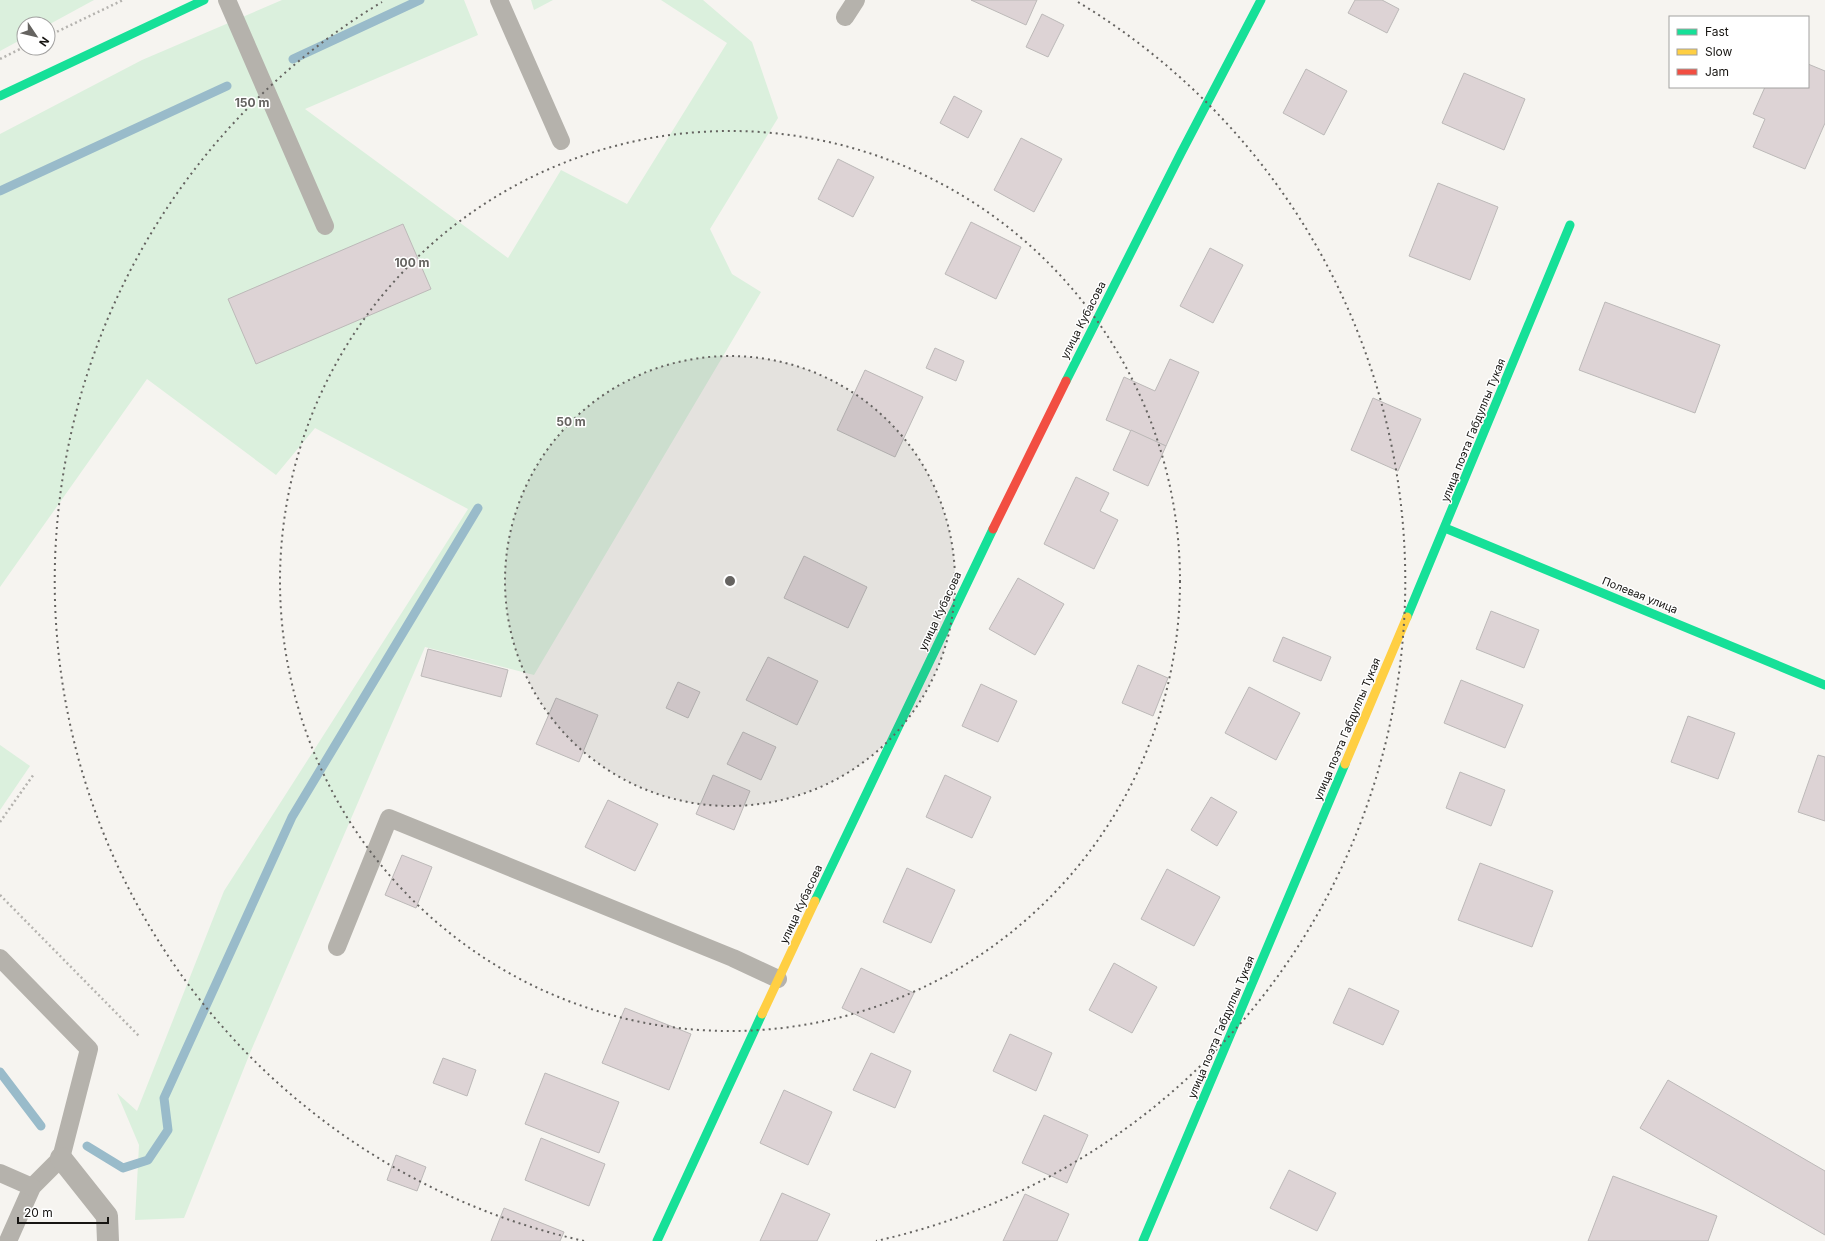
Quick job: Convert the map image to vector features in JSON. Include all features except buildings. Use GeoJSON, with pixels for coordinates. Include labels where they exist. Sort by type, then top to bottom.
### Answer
{"type":"FeatureCollection","features":[{"type":"Feature","properties":{"kind":"street"},"geometry":{"type":"LineString","coordinates":[[0,96],[204,0]]}},
{"type":"Feature","properties":{"kind":"street","name":"улица Кубасова"},"geometry":{"type":"LineString","coordinates":[[657,1241],[778,979],[998,515],[1185,144],[1261,0]]}},
{"type":"Feature","properties":{"kind":"street","name":"улица поэта Габдуллы Тукая"},"geometry":{"type":"LineString","coordinates":[[1143,1241],[1445,528],[1570,225]]}},
{"type":"Feature","properties":{"kind":"street","name":"Полевая улица"},"geometry":{"type":"LineString","coordinates":[[1445,528],[1825,685]]}},
{"type":"Feature","properties":{"kind":"street"},"geometry":{"type":"LineString","coordinates":[[61,1158],[107,1216],[108,1241]]}},
{"type":"Feature","properties":{"kind":"lane"},"geometry":{"type":"LineString","coordinates":[[227,0],[324,226]]}},
{"type":"Feature","properties":{"kind":"lane"},"geometry":{"type":"LineString","coordinates":[[499,0],[561,141]]}},
{"type":"Feature","properties":{"kind":"lane"},"geometry":{"type":"LineString","coordinates":[[845,17],[856,0]]}},
{"type":"Feature","properties":{"kind":"lane"},"geometry":{"type":"LineString","coordinates":[[337,947],[389,818],[733,958],[778,979]]}},
{"type":"Feature","properties":{"kind":"lane"},"geometry":{"type":"LineString","coordinates":[[0,958],[90,1049],[61,1158],[32,1187],[8,1241]]}},
{"type":"Feature","properties":{"kind":"lane"},"geometry":{"type":"LineString","coordinates":[[0,1173],[32,1187]]}},
{"type":"Feature","properties":{"kind":"path"},"geometry":{"type":"LineString","coordinates":[[56,32],[123,0]]}},
{"type":"Feature","properties":{"kind":"path"},"geometry":{"type":"LineString","coordinates":[[0,59],[16,51]]}},
{"type":"Feature","properties":{"kind":"path"},"geometry":{"type":"LineString","coordinates":[[0,822],[34,774]]}},
{"type":"Feature","properties":{"kind":"path"},"geometry":{"type":"LineString","coordinates":[[0,895],[139,1036]]}},
{"type":"Feature","properties":{"kind":"green space"},"geometry":{"type":"Polygon","coordinates":[[[0,0],[94,0],[56,21],[56,16],[16,16],[16,42],[0,51],[0,0]]]}},
{"type":"Feature","properties":{"kind":"green space"},"geometry":{"type":"Polygon","coordinates":[[[282,0],[464,0],[478,35],[305,109],[508,258],[561,170],[627,204],[727,43],[661,0],[703,0],[752,42],[778,118],[710,229],[732,274],[761,292],[534,675],[425,647],[250,1053],[184,1218],[135,1220],[139,1145],[117,1093],[137,1111],[224,891],[468,509],[315,428],[276,475],[147,379],[0,587],[0,134],[142,60],[282,0]]]}},
{"type":"Feature","properties":{"kind":"green space"},"geometry":{"type":"Polygon","coordinates":[[[531,0],[553,0],[534,10],[531,0]]]}},
{"type":"Feature","properties":{"kind":"green space"},"geometry":{"type":"Polygon","coordinates":[[[0,745],[30,766],[0,810],[0,745]]]}},
{"type":"Feature","properties":{"kind":"waterway"},"geometry":{"type":"LineString","coordinates":[[293,59],[420,0]]}},
{"type":"Feature","properties":{"kind":"waterway"},"geometry":{"type":"LineString","coordinates":[[0,191],[227,86]]}},
{"type":"Feature","properties":{"kind":"waterway"},"geometry":{"type":"LineString","coordinates":[[87,1146],[123,1168],[148,1160],[168,1130],[164,1098],[292,817],[478,508]]}},
{"type":"Feature","properties":{"kind":"waterway"},"geometry":{"type":"LineString","coordinates":[[0,1072],[41,1126]]}},
{"type":"Feature","properties":{"kind":"traffic: fast"},"geometry":{"type":"LineString","coordinates":[[0,96],[204,0]]}},
{"type":"Feature","properties":{"kind":"traffic: fast"},"geometry":{"type":"LineString","coordinates":[[1066,381],[1181,153],[1261,0]]}},
{"type":"Feature","properties":{"kind":"traffic: fast"},"geometry":{"type":"LineString","coordinates":[[1407,617],[1570,225]]}},
{"type":"Feature","properties":{"kind":"traffic: fast"},"geometry":{"type":"LineString","coordinates":[[1445,528],[1825,685]]}},
{"type":"Feature","properties":{"kind":"traffic: fast"},"geometry":{"type":"LineString","coordinates":[[815,901],[993,529]]}},
{"type":"Feature","properties":{"kind":"traffic: fast"},"geometry":{"type":"LineString","coordinates":[[1143,1241],[1345,764]]}},
{"type":"Feature","properties":{"kind":"traffic: fast"},"geometry":{"type":"LineString","coordinates":[[657,1241],[762,1014]]}},
{"type":"Feature","properties":{"kind":"traffic: slow"},"geometry":{"type":"LineString","coordinates":[[1345,764],[1407,617]]}},
{"type":"Feature","properties":{"kind":"traffic: slow"},"geometry":{"type":"LineString","coordinates":[[762,1014],[815,901]]}},
{"type":"Feature","properties":{"kind":"traffic: jam"},"geometry":{"type":"LineString","coordinates":[[993,529],[1066,381]]}}]}
